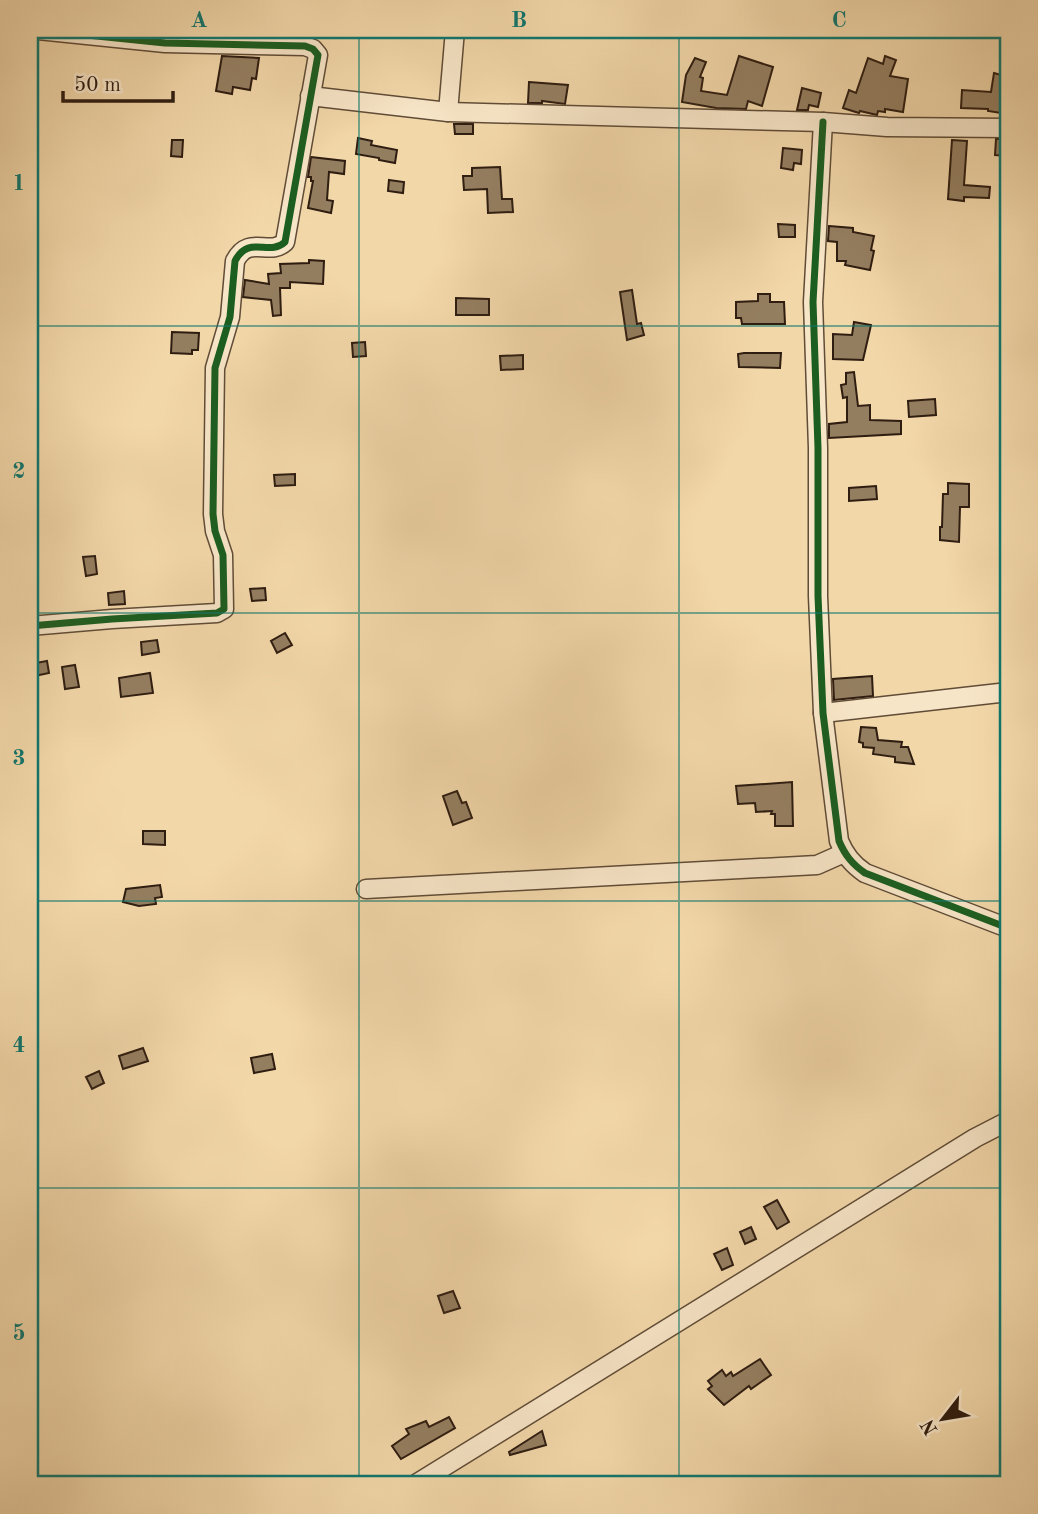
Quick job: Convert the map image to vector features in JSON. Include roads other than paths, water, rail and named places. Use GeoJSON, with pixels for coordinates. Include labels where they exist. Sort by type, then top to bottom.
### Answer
{"type":"FeatureCollection","features":[{"type":"Feature","properties":{"kind":"street"},"geometry":{"type":"LineString","coordinates":[[30,626],[217,613],[224,609],[223,555],[213,514],[215,368],[230,317],[235,261],[238,255],[249,247],[278,247],[285,243],[318,55],[305,46],[38,30]]}},
{"type":"Feature","properties":{"kind":"street"},"geometry":{"type":"LineString","coordinates":[[447,112],[455,30]]}},
{"type":"Feature","properties":{"kind":"street"},"geometry":{"type":"LineString","coordinates":[[310,96],[447,112],[822,122],[887,127],[1008,128]]}},
{"type":"Feature","properties":{"kind":"street"},"geometry":{"type":"LineString","coordinates":[[822,122],[813,302],[818,448],[818,596],[823,713],[839,841],[844,853],[865,873],[1008,928]]}},
{"type":"Feature","properties":{"kind":"street"},"geometry":{"type":"LineString","coordinates":[[823,713],[1008,692]]}},
{"type":"Feature","properties":{"kind":"street"},"geometry":{"type":"LineString","coordinates":[[366,889],[817,865],[844,853]]}},
{"type":"Feature","properties":{"kind":"street"},"geometry":{"type":"LineString","coordinates":[[416,1484],[975,1138],[1008,1121]]}}]}
